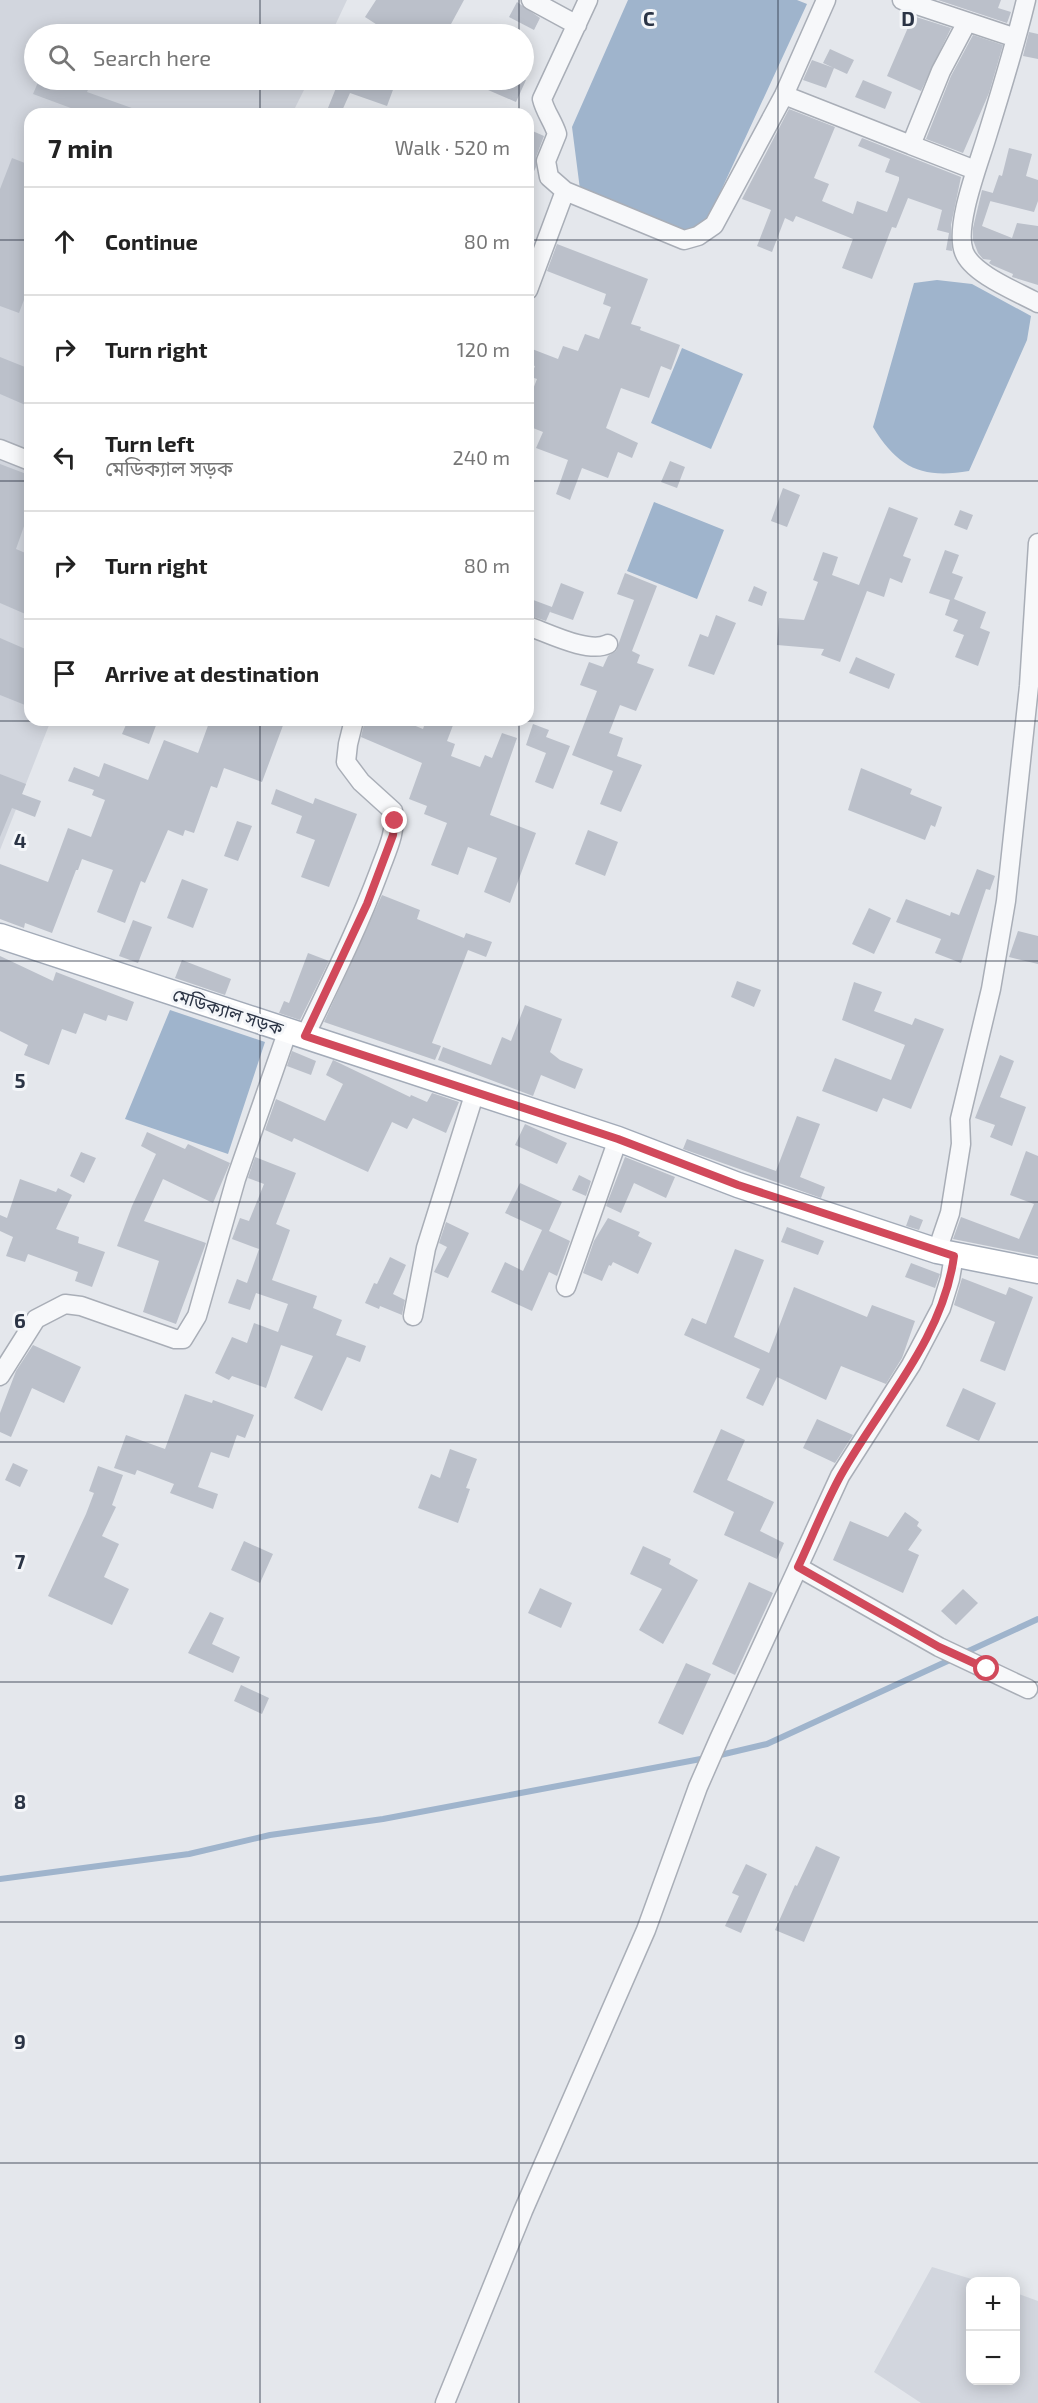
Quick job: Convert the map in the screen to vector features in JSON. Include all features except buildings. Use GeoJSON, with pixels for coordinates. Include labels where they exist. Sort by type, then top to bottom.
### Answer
{"type":"FeatureCollection","features":[{"type":"Feature","properties":{"kind":"main road","name":"মেডিক্যাল সড়ক"},"geometry":{"type":"LineString","coordinates":[[0,936],[618,1139],[738,1185],[946,1253],[1038,1271]]}},
{"type":"Feature","properties":{"kind":"street"},"geometry":{"type":"LineString","coordinates":[[531,0],[577,25]]}},
{"type":"Feature","properties":{"kind":"street"},"geometry":{"type":"LineString","coordinates":[[588,0],[543,99],[544,110],[557,134],[546,161],[549,177],[565,191],[684,240],[698,236],[714,225],[784,95],[826,0]]}},
{"type":"Feature","properties":{"kind":"street"},"geometry":{"type":"LineString","coordinates":[[902,0],[1016,38]]}},
{"type":"Feature","properties":{"kind":"street"},"geometry":{"type":"LineString","coordinates":[[1026,0],[986,140],[975,170],[963,227],[964,253],[979,270],[1038,303]]}},
{"type":"Feature","properties":{"kind":"street"},"geometry":{"type":"LineString","coordinates":[[911,145],[941,71],[967,22]]}},
{"type":"Feature","properties":{"kind":"street"},"geometry":{"type":"LineString","coordinates":[[784,95],[975,170]]}},
{"type":"Feature","properties":{"kind":"street"},"geometry":{"type":"LineString","coordinates":[[534,274],[565,191]]}},
{"type":"Feature","properties":{"kind":"street"},"geometry":{"type":"LineString","coordinates":[[0,449],[24,459]]}},
{"type":"Feature","properties":{"kind":"street"},"geometry":{"type":"LineString","coordinates":[[445,2403],[523,2211],[646,1930],[698,1786],[718,1739],[840,1476],[911,1365],[941,1308],[950,1280],[946,1253],[961,1144],[960,1119],[991,988],[1006,901],[1029,686],[1038,543]]}},
{"type":"Feature","properties":{"kind":"street"},"geometry":{"type":"LineString","coordinates":[[534,628],[588,646],[601,648],[608,644]]}},
{"type":"Feature","properties":{"kind":"street"},"geometry":{"type":"LineString","coordinates":[[0,1376],[36,1320],[65,1304],[81,1306],[175,1339],[183,1339],[197,1316],[236,1179],[297,1033],[367,904],[393,835],[395,821],[393,811],[361,782],[346,762],[352,726]]}},
{"type":"Feature","properties":{"kind":"street"},"geometry":{"type":"LineString","coordinates":[[413,1316],[426,1248],[475,1092]]}},
{"type":"Feature","properties":{"kind":"street"},"geometry":{"type":"LineString","coordinates":[[566,1287],[618,1139]]}},
{"type":"Feature","properties":{"kind":"street"},"geometry":{"type":"LineString","coordinates":[[798,1567],[939,1647],[1028,1689]]}},
{"type":"Feature","properties":{"kind":"shaded area"},"geometry":{"type":"Polygon","coordinates":[[[0,0],[347,0],[336,24],[24,24],[24,90],[304,90],[295,108],[24,108],[24,726],[49,726],[0,850],[0,0]]]}},
{"type":"Feature","properties":{"kind":"shaded area"},"geometry":{"type":"Polygon","coordinates":[[[932,2267],[966,2277],[966,2385],[1020,2385],[1020,2294],[1038,2301],[1038,2403],[921,2403],[874,2372],[932,2267]]]}},
{"type":"Feature","properties":{"kind":"water"},"geometry":{"type":"Polygon","coordinates":[[[628,0],[797,0],[807,4],[696,245],[582,205],[572,127],[628,0]]]}},
{"type":"Feature","properties":{"kind":"water"},"geometry":{"type":"Polygon","coordinates":[[[937,280],[972,284],[1031,316],[1027,340],[969,471],[938,473],[913,467],[892,452],[873,427],[914,283],[937,280]]]}},
{"type":"Feature","properties":{"kind":"water"},"geometry":{"type":"Polygon","coordinates":[[[682,348],[743,374],[711,449],[651,423],[682,348]]]}},
{"type":"Feature","properties":{"kind":"water"},"geometry":{"type":"Polygon","coordinates":[[[654,502],[724,530],[697,599],[627,571],[654,502]]]}},
{"type":"Feature","properties":{"kind":"water"},"geometry":{"type":"Polygon","coordinates":[[[170,1010],[265,1042],[228,1154],[125,1119],[170,1010]]]}},
{"type":"Feature","properties":{"kind":"waterway"},"geometry":{"type":"LineString","coordinates":[[962,1654],[1038,1619]]}},
{"type":"Feature","properties":{"kind":"waterway"},"geometry":{"type":"LineString","coordinates":[[716,1756],[767,1744],[952,1659]]}},
{"type":"Feature","properties":{"kind":"waterway"},"geometry":{"type":"LineString","coordinates":[[0,1879],[189,1854],[270,1835],[383,1819],[706,1758]]}},
{"type":"Feature","properties":{"kind":"route"},"geometry":{"type":"LineString","coordinates":[[395,821],[393,835],[367,904],[305,1036],[618,1139],[738,1185],[954,1256],[950,1280],[941,1308],[911,1365],[840,1476],[798,1567],[939,1647],[987,1669]]}}]}
